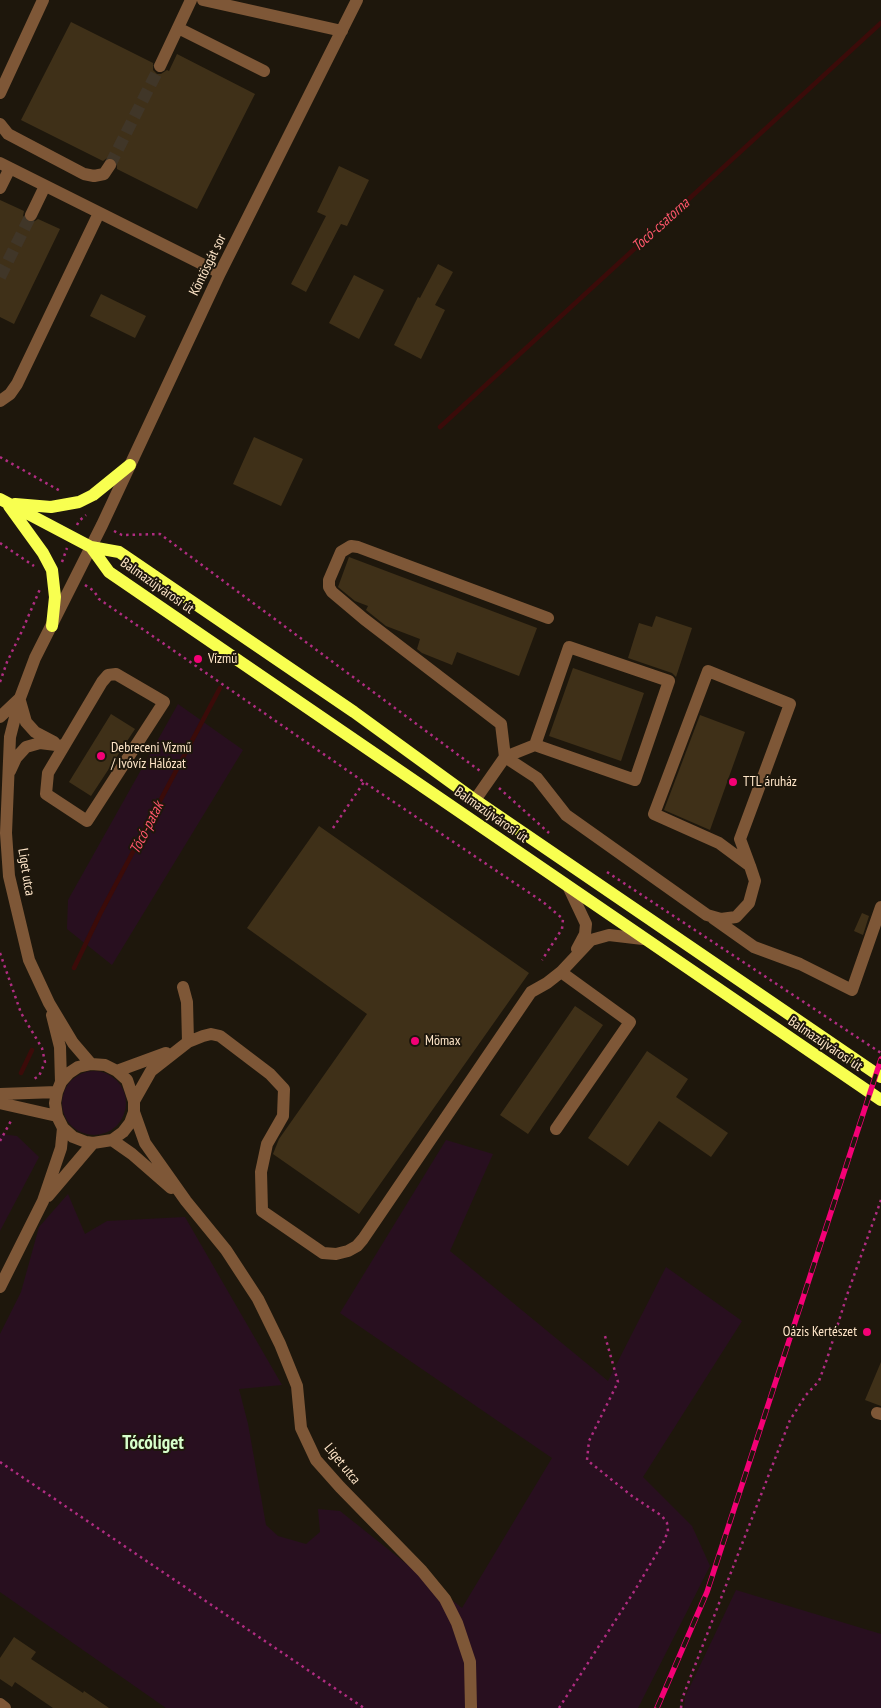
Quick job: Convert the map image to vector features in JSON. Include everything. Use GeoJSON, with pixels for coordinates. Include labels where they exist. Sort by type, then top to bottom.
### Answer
{"type":"FeatureCollection","features":[{"type":"Feature","properties":{"kind":"main road"},"geometry":{"type":"LineString","coordinates":[[4,501],[51,507],[79,502],[93,495],[130,465]]}},
{"type":"Feature","properties":{"kind":"main road"},"geometry":{"type":"LineString","coordinates":[[4,501],[43,553],[52,570],[55,597],[52,626]]}},
{"type":"Feature","properties":{"kind":"main road","name":"Balmazújvárosi út"},"geometry":{"type":"LineString","coordinates":[[4,501],[91,547],[120,552],[354,712],[475,800],[881,1077]]}},
{"type":"Feature","properties":{"kind":"main road","name":"Balmazújvárosi út"},"geometry":{"type":"LineString","coordinates":[[91,547],[109,572],[881,1100]]}},
{"type":"Feature","properties":{"kind":"street"},"geometry":{"type":"LineString","coordinates":[[0,93],[43,0]]}},
{"type":"Feature","properties":{"kind":"street"},"geometry":{"type":"LineString","coordinates":[[160,66],[191,0]]}},
{"type":"Feature","properties":{"kind":"street"},"geometry":{"type":"LineString","coordinates":[[203,0],[342,31]]}},
{"type":"Feature","properties":{"kind":"street","name":"Köntösgát sor"},"geometry":{"type":"LineString","coordinates":[[91,547],[220,273],[357,0]]}},
{"type":"Feature","properties":{"kind":"street"},"geometry":{"type":"LineString","coordinates":[[178,28],[264,71]]}},
{"type":"Feature","properties":{"kind":"street"},"geometry":{"type":"LineString","coordinates":[[0,124],[8,134],[84,174],[94,176],[104,174],[110,165]]}},
{"type":"Feature","properties":{"kind":"street"},"geometry":{"type":"LineString","coordinates":[[0,188],[5,165],[220,273]]}},
{"type":"Feature","properties":{"kind":"street"},"geometry":{"type":"LineString","coordinates":[[31,215],[45,186]]}},
{"type":"Feature","properties":{"kind":"street"},"geometry":{"type":"LineString","coordinates":[[0,401],[10,394],[17,384],[99,213]]}},
{"type":"Feature","properties":{"kind":"street"},"geometry":{"type":"LineString","coordinates":[[548,618],[358,547],[351,546],[341,552],[329,580],[329,587],[332,592],[500,724],[505,756],[537,778],[566,815],[754,947],[800,964],[852,990],[881,907]]}},
{"type":"Feature","properties":{"kind":"street","name":"Liget utca"},"geometry":{"type":"LineString","coordinates":[[91,547],[35,658],[20,698],[10,737],[6,833],[9,876],[29,960],[49,1002],[73,1043],[91,1064]]}},
{"type":"Feature","properties":{"kind":"street"},"geometry":{"type":"LineString","coordinates":[[475,800],[505,756],[535,745],[635,780],[669,681],[569,647],[535,745]]}},
{"type":"Feature","properties":{"kind":"street"},"geometry":{"type":"LineString","coordinates":[[707,915],[721,919],[736,917],[749,903],[755,881],[750,866],[740,839],[790,704],[708,671],[654,814],[719,843],[750,866]]}},
{"type":"Feature","properties":{"kind":"street"},"geometry":{"type":"LineString","coordinates":[[116,674],[164,702],[87,821],[46,794],[48,774],[64,746],[108,675],[116,674]]}},
{"type":"Feature","properties":{"kind":"street"},"geometry":{"type":"LineString","coordinates":[[0,717],[20,698],[26,722],[35,732],[64,746]]}},
{"type":"Feature","properties":{"kind":"street"},"geometry":{"type":"LineString","coordinates":[[8,775],[16,758],[26,747],[40,743],[64,746]]}},
{"type":"Feature","properties":{"kind":"street"},"geometry":{"type":"LineString","coordinates":[[0,746],[8,775]]}},
{"type":"Feature","properties":{"kind":"street"},"geometry":{"type":"LineString","coordinates":[[570,888],[586,924],[585,934],[571,960]]}},
{"type":"Feature","properties":{"kind":"street"},"geometry":{"type":"LineString","coordinates":[[117,1071],[145,1062],[211,1034],[220,1036],[270,1074],[284,1089],[283,1116],[267,1144],[261,1172],[262,1211],[323,1253],[336,1254],[348,1251],[364,1239],[531,992],[561,972],[591,940],[609,935],[643,939]]}},
{"type":"Feature","properties":{"kind":"street"},"geometry":{"type":"LineString","coordinates":[[556,1130],[630,1022],[561,972]]}},
{"type":"Feature","properties":{"kind":"street"},"geometry":{"type":"LineString","coordinates":[[134,1107],[127,1080],[117,1071],[105,1065],[91,1064],[78,1067],[69,1073],[59,1087],[55,1103],[57,1116],[63,1128],[73,1137],[94,1143],[112,1140],[123,1132],[130,1123],[134,1107],[151,1071],[185,1044],[187,1002],[183,987]]}},
{"type":"Feature","properties":{"kind":"street","name":"Liget utca"},"geometry":{"type":"LineString","coordinates":[[49,1002],[60,1047],[59,1087]]}},
{"type":"Feature","properties":{"kind":"street"},"geometry":{"type":"LineString","coordinates":[[0,1094],[59,1087]]}},
{"type":"Feature","properties":{"kind":"street"},"geometry":{"type":"LineString","coordinates":[[0,1103],[57,1116]]}},
{"type":"Feature","properties":{"kind":"street","name":"Liget utca"},"geometry":{"type":"LineString","coordinates":[[134,1107],[145,1143],[186,1201],[226,1250],[258,1299],[276,1335],[297,1386],[301,1428],[316,1460],[422,1571],[444,1599],[457,1623],[470,1662],[471,1708]]}},
{"type":"Feature","properties":{"kind":"street"},"geometry":{"type":"LineString","coordinates":[[0,1287],[43,1201],[61,1148],[63,1128]]}},
{"type":"Feature","properties":{"kind":"street","name":"Liget utca"},"geometry":{"type":"LineString","coordinates":[[112,1140],[132,1154],[186,1201]]}},
{"type":"Feature","properties":{"kind":"street"},"geometry":{"type":"LineString","coordinates":[[43,1201],[94,1143]]}},
{"type":"Feature","properties":{"kind":"street"},"geometry":{"type":"LineString","coordinates":[[0,1704],[5,1708]]}},
{"type":"Feature","properties":{"kind":"path"},"geometry":{"type":"LineString","coordinates":[[0,458],[79,502],[86,515],[122,535],[160,534],[489,778],[553,836]]}},
{"type":"Feature","properties":{"kind":"path"},"geometry":{"type":"LineString","coordinates":[[0,542],[39,570]]}},
{"type":"Feature","properties":{"kind":"path"},"geometry":{"type":"LineString","coordinates":[[98,598],[364,782],[543,902],[563,919],[562,929],[542,960]]}},
{"type":"Feature","properties":{"kind":"path"},"geometry":{"type":"LineString","coordinates":[[333,828],[364,782]]}},
{"type":"Feature","properties":{"kind":"path"},"geometry":{"type":"LineString","coordinates":[[602,869],[881,1053]]}},
{"type":"Feature","properties":{"kind":"path"},"geometry":{"type":"LineString","coordinates":[[0,953],[21,1012],[42,1048],[45,1062],[39,1076],[31,1080]]}},
{"type":"Feature","properties":{"kind":"path"},"geometry":{"type":"LineString","coordinates":[[0,1141],[13,1115]]}},
{"type":"Feature","properties":{"kind":"path"},"geometry":{"type":"LineString","coordinates":[[681,1708],[682,1699],[790,1420],[806,1395],[819,1381],[881,1200]]}},
{"type":"Feature","properties":{"kind":"path"},"geometry":{"type":"LineString","coordinates":[[559,1708],[635,1590],[668,1531],[662,1516],[632,1496],[587,1460],[588,1441],[618,1382],[605,1336]]}},
{"type":"Feature","properties":{"kind":"path"},"geometry":{"type":"LineString","coordinates":[[0,1462],[364,1708]]}},
{"type":"Feature","properties":{"kind":"shaded area"},"geometry":{"type":"Polygon","coordinates":[[[178,704],[243,750],[112,965],[67,929],[68,900],[178,704]]]}},
{"type":"Feature","properties":{"kind":"shaded area"},"geometry":{"type":"Polygon","coordinates":[[[94,1071],[106,1073],[117,1080],[124,1091],[126,1103],[124,1115],[117,1126],[106,1133],[94,1135],[82,1133],[71,1126],[64,1115],[62,1103],[64,1091],[71,1080],[82,1073],[94,1071]]]}},
{"type":"Feature","properties":{"kind":"shaded area"},"geometry":{"type":"Polygon","coordinates":[[[0,1134],[17,1136],[39,1157],[0,1231],[0,1134]]]}},
{"type":"Feature","properties":{"kind":"shaded area"},"geometry":{"type":"Polygon","coordinates":[[[446,1140],[493,1154],[450,1251],[608,1381],[666,1267],[742,1321],[643,1477],[692,1526],[710,1566],[638,1708],[166,1708],[0,1592],[0,1334],[21,1292],[39,1227],[68,1194],[85,1234],[107,1221],[185,1217],[282,1385],[239,1389],[248,1424],[266,1525],[278,1536],[306,1544],[320,1532],[318,1509],[340,1511],[462,1608],[552,1458],[340,1313],[446,1140]]]}},
{"type":"Feature","properties":{"kind":"shaded area"},"geometry":{"type":"Polygon","coordinates":[[[736,1590],[881,1634],[881,1708],[684,1708],[685,1697],[736,1590]]]}},
{"type":"Feature","properties":{"kind":"building"},"geometry":{"type":"Polygon","coordinates":[[[71,22],[153,63],[153,70],[157,74],[169,71],[177,54],[255,94],[197,209],[117,169],[117,162],[114,158],[107,158],[103,161],[21,120],[71,22]]]}},
{"type":"Feature","properties":{"kind":"building"},"geometry":{"type":"Polygon","coordinates":[[[339,166],[369,180],[347,226],[341,224],[306,292],[291,284],[326,216],[317,212],[339,166]]]}},
{"type":"Feature","properties":{"kind":"building"},"geometry":{"type":"Polygon","coordinates":[[[0,200],[24,211],[23,216],[27,222],[32,223],[38,219],[60,229],[14,324],[0,317],[0,200]]]}},
{"type":"Feature","properties":{"kind":"building"},"geometry":{"type":"Polygon","coordinates":[[[438,264],[453,272],[435,305],[445,310],[421,359],[394,345],[418,297],[420,298],[438,264]]]}},
{"type":"Feature","properties":{"kind":"building"},"geometry":{"type":"Polygon","coordinates":[[[354,275],[384,290],[359,339],[329,323],[354,275]]]}},
{"type":"Feature","properties":{"kind":"building"},"geometry":{"type":"Polygon","coordinates":[[[101,294],[146,316],[135,338],[90,316],[101,294]]]}},
{"type":"Feature","properties":{"kind":"building"},"geometry":{"type":"Polygon","coordinates":[[[254,437],[303,459],[281,506],[233,484],[254,437]]]}},
{"type":"Feature","properties":{"kind":"building"},"geometry":{"type":"Polygon","coordinates":[[[349,557],[537,628],[519,676],[457,652],[452,665],[422,653],[417,649],[420,639],[386,626],[366,610],[368,606],[355,601],[338,587],[349,557]]]}},
{"type":"Feature","properties":{"kind":"building"},"geometry":{"type":"Polygon","coordinates":[[[656,616],[692,628],[676,677],[672,673],[628,658],[639,623],[652,627],[656,616]]]}},
{"type":"Feature","properties":{"kind":"building"},"geometry":{"type":"Polygon","coordinates":[[[573,668],[644,693],[621,761],[549,736],[573,668]]]}},
{"type":"Feature","properties":{"kind":"building","name":"Debreceni Vízmű / Ivóvíz Hálózat"},"geometry":{"type":"Polygon","coordinates":[[[111,714],[135,729],[91,796],[69,782],[111,714]]]}},
{"type":"Feature","properties":{"kind":"building"},"geometry":{"type":"Polygon","coordinates":[[[700,715],[745,732],[710,830],[664,810],[700,715]]]}},
{"type":"Feature","properties":{"kind":"building","name":"Mömax"},"geometry":{"type":"Polygon","coordinates":[[[319,826],[529,973],[359,1214],[273,1154],[279,1139],[367,1014],[247,928],[319,826]]]}},
{"type":"Feature","properties":{"kind":"building"},"geometry":{"type":"Polygon","coordinates":[[[862,913],[869,916],[863,935],[854,931],[862,913]]]}},
{"type":"Feature","properties":{"kind":"building"},"geometry":{"type":"Polygon","coordinates":[[[575,1006],[603,1025],[528,1134],[500,1115],[575,1006]]]}},
{"type":"Feature","properties":{"kind":"building"},"geometry":{"type":"Polygon","coordinates":[[[647,1051],[688,1079],[676,1097],[728,1133],[711,1157],[659,1121],[628,1166],[588,1138],[647,1051]]]}},
{"type":"Feature","properties":{"kind":"building"},"geometry":{"type":"Polygon","coordinates":[[[881,1362],[881,1406],[865,1400],[881,1362]]]}},
{"type":"Feature","properties":{"kind":"building"},"geometry":{"type":"Polygon","coordinates":[[[14,1637],[36,1652],[31,1659],[109,1708],[53,1708],[15,1682],[12,1687],[0,1679],[0,1658],[14,1637]]]}},
{"type":"Feature","properties":{"kind":"waterway","name":"Tocó-csatorna"},"geometry":{"type":"LineString","coordinates":[[440,427],[881,23]]}},
{"type":"Feature","properties":{"kind":"waterway","name":"Tócó-patak"},"geometry":{"type":"LineString","coordinates":[[74,968],[100,914],[220,688]]}},
{"type":"Feature","properties":{"kind":"waterway","name":"Tócó-patak"},"geometry":{"type":"LineString","coordinates":[[21,1073],[32,1050]]}},
{"type":"Feature","properties":{"kind":"tunnel"},"geometry":{"type":"LineString","coordinates":[[110,165],[160,66]]}},
{"type":"Feature","properties":{"kind":"tunnel"},"geometry":{"type":"LineString","coordinates":[[0,277],[31,215]]}},
{"type":"Feature","properties":{"kind":"railway"},"geometry":{"type":"LineString","coordinates":[[657,1708],[707,1592],[881,1059]]}},
{"type":"Feature","properties":{"kind":"place","name":"Vízmű"},"geometry":{"type":"Point","coordinates":[198,659]}},
{"type":"Feature","properties":{"kind":"place","name":"Debreceni Vízmű / Ivóvíz Hálózat"},"geometry":{"type":"Point","coordinates":[101,756]}},
{"type":"Feature","properties":{"kind":"place","name":"TTL áruház"},"geometry":{"type":"Point","coordinates":[733,782]}},
{"type":"Feature","properties":{"kind":"place","name":"Mömax"},"geometry":{"type":"Point","coordinates":[415,1041]}},
{"type":"Feature","properties":{"kind":"place","name":"Oázis Kertészet"},"geometry":{"type":"Point","coordinates":[867,1332]}},
{"type":"Feature","properties":{"kind":"district","name":"Tócóliget"},"geometry":{"type":"Point","coordinates":[153,1444]}}]}
